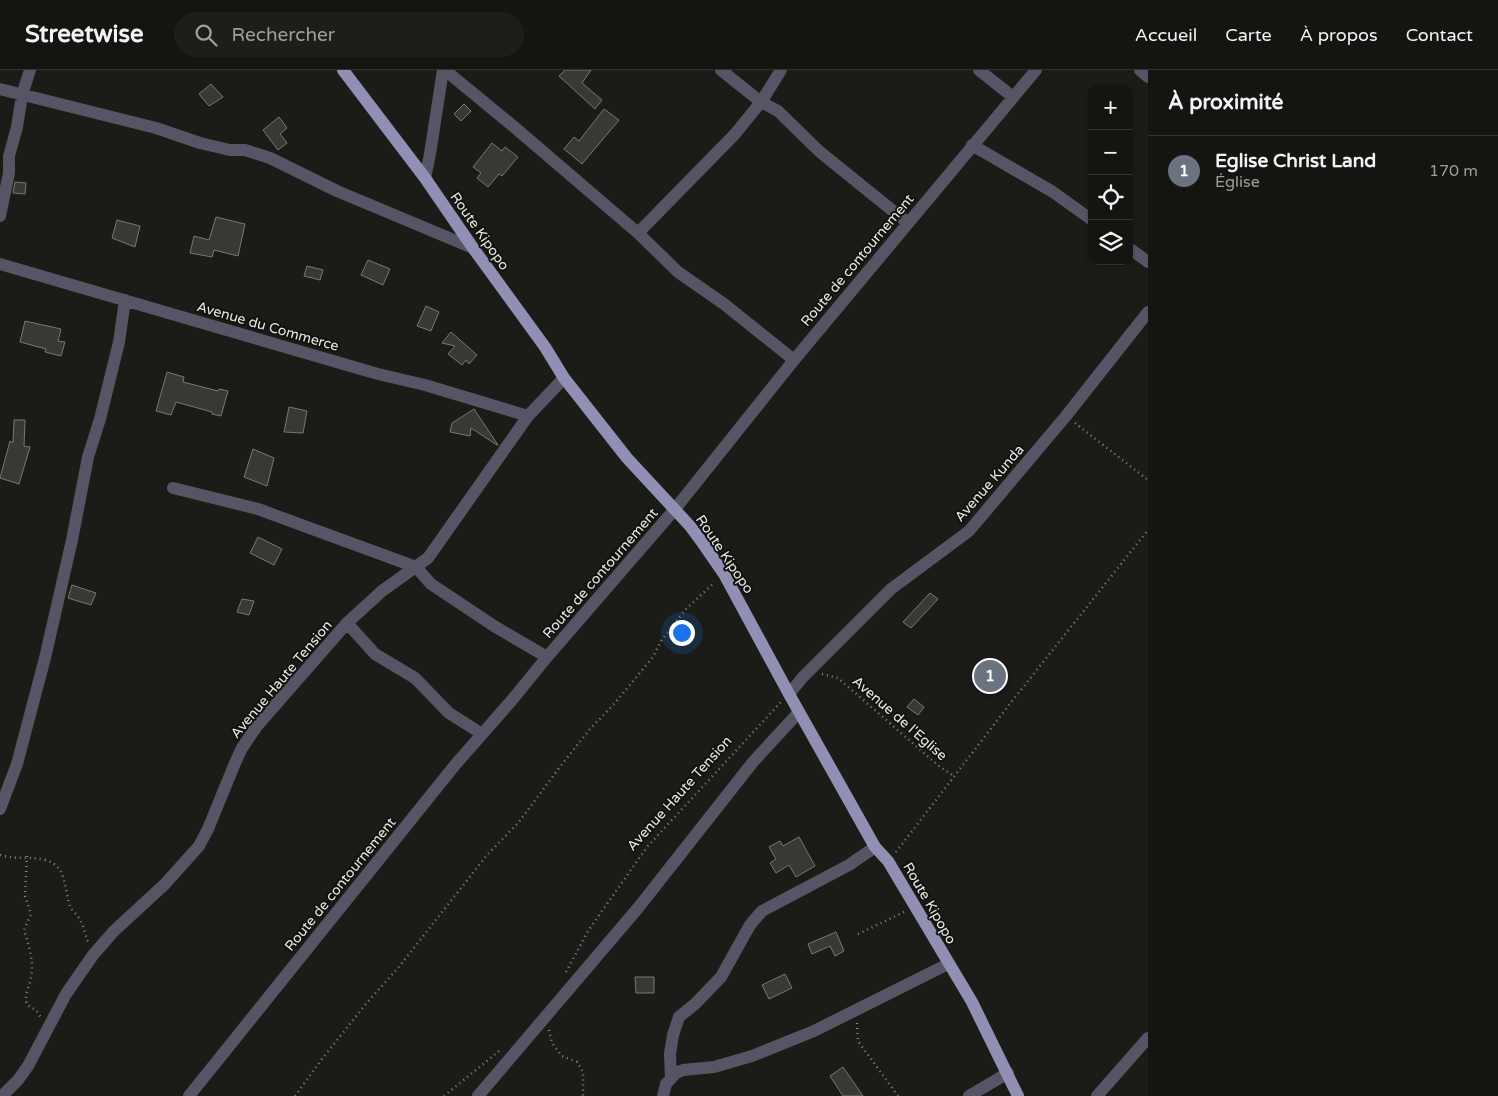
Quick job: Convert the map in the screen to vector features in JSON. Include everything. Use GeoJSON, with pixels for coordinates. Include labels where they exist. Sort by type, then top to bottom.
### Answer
{"type":"FeatureCollection","features":[{"type":"Feature","properties":{"kind":"main road","name":"Route Kipopo"},"geometry":{"type":"LineString","coordinates":[[343,70],[424,178],[545,347],[564,378],[634,465],[690,526],[724,574],[875,847],[888,862],[972,1002],[1018,1096]]}},
{"type":"Feature","properties":{"kind":"street"},"geometry":{"type":"LineString","coordinates":[[0,216],[8,173],[9,156],[17,127],[22,95],[30,70]]}},
{"type":"Feature","properties":{"kind":"street"},"geometry":{"type":"LineString","coordinates":[[424,178],[430,154],[444,70],[513,126],[548,158],[638,233],[678,272],[724,304],[794,360]]}},
{"type":"Feature","properties":{"kind":"street"},"geometry":{"type":"LineString","coordinates":[[721,70],[761,102],[778,111],[820,152],[908,223]]}},
{"type":"Feature","properties":{"kind":"street"},"geometry":{"type":"LineString","coordinates":[[638,233],[734,134],[761,102],[781,70]]}},
{"type":"Feature","properties":{"kind":"street"},"geometry":{"type":"LineString","coordinates":[[980,70],[1013,97]]}},
{"type":"Feature","properties":{"kind":"street","name":"Route de contournement"},"geometry":{"type":"LineString","coordinates":[[189,1096],[455,765],[675,509],[794,360],[1036,70]]}},
{"type":"Feature","properties":{"kind":"street"},"geometry":{"type":"LineString","coordinates":[[1140,70],[1148,77]]}},
{"type":"Feature","properties":{"kind":"street"},"geometry":{"type":"LineString","coordinates":[[0,89],[156,128],[200,143],[230,150],[246,150],[270,158],[337,191],[473,248]]}},
{"type":"Feature","properties":{"kind":"street"},"geometry":{"type":"LineString","coordinates":[[972,145],[1052,192],[1088,217]]}},
{"type":"Feature","properties":{"kind":"street"},"geometry":{"type":"LineString","coordinates":[[1133,251],[1148,262]]}},
{"type":"Feature","properties":{"kind":"street","name":"Avenue du Commerce"},"geometry":{"type":"LineString","coordinates":[[0,264],[528,416]]}},
{"type":"Feature","properties":{"kind":"street"},"geometry":{"type":"LineString","coordinates":[[0,810],[17,764],[45,658],[72,540],[88,457],[100,419],[119,342],[125,300]]}},
{"type":"Feature","properties":{"kind":"street","name":"Avenue Kunda"},"geometry":{"type":"LineString","coordinates":[[789,694],[803,677],[891,589],[969,531],[1066,416],[1148,312]]}},
{"type":"Feature","properties":{"kind":"street","name":"Avenue Haute Tension"},"geometry":{"type":"LineString","coordinates":[[2,1096],[18,1080],[28,1066],[66,994],[93,955],[192,855],[204,838],[235,763],[248,739],[346,623],[377,595],[428,558],[440,544],[528,416],[564,378]]}},
{"type":"Feature","properties":{"kind":"street"},"geometry":{"type":"LineString","coordinates":[[173,488],[258,510],[416,567],[431,584],[494,626],[547,657]]}},
{"type":"Feature","properties":{"kind":"street"},"geometry":{"type":"LineString","coordinates":[[346,623],[375,654],[415,678],[449,713],[482,734]]}},
{"type":"Feature","properties":{"kind":"street"},"geometry":{"type":"LineString","coordinates":[[478,1096],[638,908],[753,762],[799,712]]}},
{"type":"Feature","properties":{"kind":"street"},"geometry":{"type":"LineString","coordinates":[[670,1078],[672,1035],[679,1017],[721,976],[750,925],[762,911],[849,864],[875,847]]}},
{"type":"Feature","properties":{"kind":"street"},"geometry":{"type":"LineString","coordinates":[[663,1096],[666,1084],[670,1078],[683,1070],[714,1067],[752,1056],[814,1031],[948,964]]}},
{"type":"Feature","properties":{"kind":"street"},"geometry":{"type":"LineString","coordinates":[[1097,1096],[1148,1038]]}},
{"type":"Feature","properties":{"kind":"street"},"geometry":{"type":"LineString","coordinates":[[969,1096],[1008,1073]]}},
{"type":"Feature","properties":{"kind":"path"},"geometry":{"type":"LineString","coordinates":[[1066,416],[1148,480]]}},
{"type":"Feature","properties":{"kind":"path"},"geometry":{"type":"LineString","coordinates":[[888,862],[1148,530]]}},
{"type":"Feature","properties":{"kind":"path"},"geometry":{"type":"LineString","coordinates":[[295,1096],[334,1043],[398,968],[487,855],[519,822],[580,742],[653,657],[660,641],[684,610],[724,574]]}},
{"type":"Feature","properties":{"kind":"path","name":"Avenue de l'Eglise"},"geometry":{"type":"LineString","coordinates":[[803,677],[820,674],[838,678],[940,767],[954,776]]}},
{"type":"Feature","properties":{"kind":"path","name":"Avenue Haute Tension"},"geometry":{"type":"LineString","coordinates":[[566,973],[588,932],[648,847],[789,694]]}},
{"type":"Feature","properties":{"kind":"path"},"geometry":{"type":"LineString","coordinates":[[0,855],[19,859],[27,856],[48,860],[58,868],[65,881],[70,907],[80,920],[93,955]]}},
{"type":"Feature","properties":{"kind":"path"},"geometry":{"type":"LineString","coordinates":[[27,856],[25,896],[31,914],[24,930],[29,942],[32,961],[31,978],[25,996],[27,1005],[41,1016],[44,1034]]}},
{"type":"Feature","properties":{"kind":"path"},"geometry":{"type":"LineString","coordinates":[[858,934],[915,907]]}},
{"type":"Feature","properties":{"kind":"path"},"geometry":{"type":"LineString","coordinates":[[861,1008],[856,1026],[858,1041],[898,1096]]}},
{"type":"Feature","properties":{"kind":"path"},"geometry":{"type":"LineString","coordinates":[[547,1016],[552,1043],[562,1056],[577,1062],[583,1072],[583,1096]]}},
{"type":"Feature","properties":{"kind":"path"},"geometry":{"type":"LineString","coordinates":[[444,1096],[503,1048]]}},
{"type":"Feature","properties":{"kind":"building"},"geometry":{"type":"Polygon","coordinates":[[[565,70],[591,70],[582,83],[602,100],[595,109],[559,76],[565,70]]]}},
{"type":"Feature","properties":{"kind":"building"},"geometry":{"type":"Polygon","coordinates":[[[211,84],[223,97],[209,106],[199,94],[211,84]]]}},
{"type":"Feature","properties":{"kind":"building"},"geometry":{"type":"Polygon","coordinates":[[[464,104],[471,111],[461,121],[454,114],[464,104]]]}},
{"type":"Feature","properties":{"kind":"building"},"geometry":{"type":"Polygon","coordinates":[[[604,109],[619,120],[582,164],[564,149],[574,137],[579,141],[604,109]]]}},
{"type":"Feature","properties":{"kind":"building"},"geometry":{"type":"Polygon","coordinates":[[[279,117],[287,128],[280,134],[287,143],[278,150],[263,130],[279,117]]]}},
{"type":"Feature","properties":{"kind":"building"},"geometry":{"type":"Polygon","coordinates":[[[492,143],[502,151],[505,147],[518,157],[502,176],[499,174],[488,187],[477,178],[481,173],[473,167],[492,143]]]}},
{"type":"Feature","properties":{"kind":"building"},"geometry":{"type":"Polygon","coordinates":[[[15,182],[26,183],[25,194],[13,193],[15,182]]]}},
{"type":"Feature","properties":{"kind":"building"},"geometry":{"type":"Polygon","coordinates":[[[216,217],[245,224],[238,256],[214,250],[212,257],[190,253],[194,236],[209,240],[216,217]]]}},
{"type":"Feature","properties":{"kind":"building"},"geometry":{"type":"Polygon","coordinates":[[[117,220],[140,226],[135,247],[112,238],[117,220]]]}},
{"type":"Feature","properties":{"kind":"building"},"geometry":{"type":"Polygon","coordinates":[[[368,260],[390,269],[383,285],[361,275],[368,260]]]}},
{"type":"Feature","properties":{"kind":"building"},"geometry":{"type":"Polygon","coordinates":[[[307,266],[323,270],[320,280],[304,276],[307,266]]]}},
{"type":"Feature","properties":{"kind":"building"},"geometry":{"type":"Polygon","coordinates":[[[426,306],[439,312],[431,331],[417,326],[426,306]]]}},
{"type":"Feature","properties":{"kind":"building"},"geometry":{"type":"Polygon","coordinates":[[[25,321],[61,329],[58,341],[65,342],[61,356],[45,352],[46,349],[20,342],[25,321]]]}},
{"type":"Feature","properties":{"kind":"building"},"geometry":{"type":"Polygon","coordinates":[[[451,332],[477,355],[469,364],[466,360],[462,365],[448,354],[455,346],[442,343],[451,332]]]}},
{"type":"Feature","properties":{"kind":"building"},"geometry":{"type":"Polygon","coordinates":[[[167,372],[184,377],[183,382],[218,391],[219,389],[228,391],[221,416],[176,402],[171,415],[156,411],[167,372]]]}},
{"type":"Feature","properties":{"kind":"building"},"geometry":{"type":"Polygon","coordinates":[[[289,407],[307,411],[303,433],[284,432],[289,407]]]}},
{"type":"Feature","properties":{"kind":"building"},"geometry":{"type":"Polygon","coordinates":[[[474,409],[498,445],[471,428],[470,436],[450,432],[452,423],[474,409]]]}},
{"type":"Feature","properties":{"kind":"building"},"geometry":{"type":"Polygon","coordinates":[[[14,420],[25,420],[24,446],[30,447],[19,484],[0,478],[10,441],[13,443],[14,420]]]}},
{"type":"Feature","properties":{"kind":"building"},"geometry":{"type":"Polygon","coordinates":[[[253,449],[274,458],[267,486],[244,477],[253,449]]]}},
{"type":"Feature","properties":{"kind":"building"},"geometry":{"type":"Polygon","coordinates":[[[258,537],[282,549],[274,565],[250,553],[258,537]]]}},
{"type":"Feature","properties":{"kind":"building"},"geometry":{"type":"Polygon","coordinates":[[[72,585],[96,593],[91,605],[68,598],[72,585]]]}},
{"type":"Feature","properties":{"kind":"building"},"geometry":{"type":"Polygon","coordinates":[[[930,593],[938,599],[911,628],[903,622],[930,593]]]}},
{"type":"Feature","properties":{"kind":"building"},"geometry":{"type":"Polygon","coordinates":[[[242,599],[254,601],[249,615],[237,612],[242,599]]]}},
{"type":"Feature","properties":{"kind":"building"},"geometry":{"type":"Polygon","coordinates":[[[914,699],[924,707],[918,715],[907,707],[914,699]]]}},
{"type":"Feature","properties":{"kind":"building"},"geometry":{"type":"Polygon","coordinates":[[[799,837],[815,866],[796,877],[789,865],[776,873],[770,863],[776,859],[769,847],[780,841],[783,846],[799,837]]]}},
{"type":"Feature","properties":{"kind":"building"},"geometry":{"type":"Polygon","coordinates":[[[836,932],[844,951],[835,956],[830,946],[812,954],[808,944],[836,932]]]}},
{"type":"Feature","properties":{"kind":"building"},"geometry":{"type":"Polygon","coordinates":[[[785,974],[792,988],[769,999],[762,985],[785,974]]]}},
{"type":"Feature","properties":{"kind":"building"},"geometry":{"type":"Polygon","coordinates":[[[635,977],[654,977],[654,993],[636,993],[635,977]]]}},
{"type":"Feature","properties":{"kind":"building"},"geometry":{"type":"Polygon","coordinates":[[[843,1067],[863,1096],[843,1096],[830,1076],[843,1067]]]}},
{"type":"Feature","properties":{"kind":"place","name":"Eglise Christ Land"},"geometry":{"type":"Point","coordinates":[990,676]}}]}
